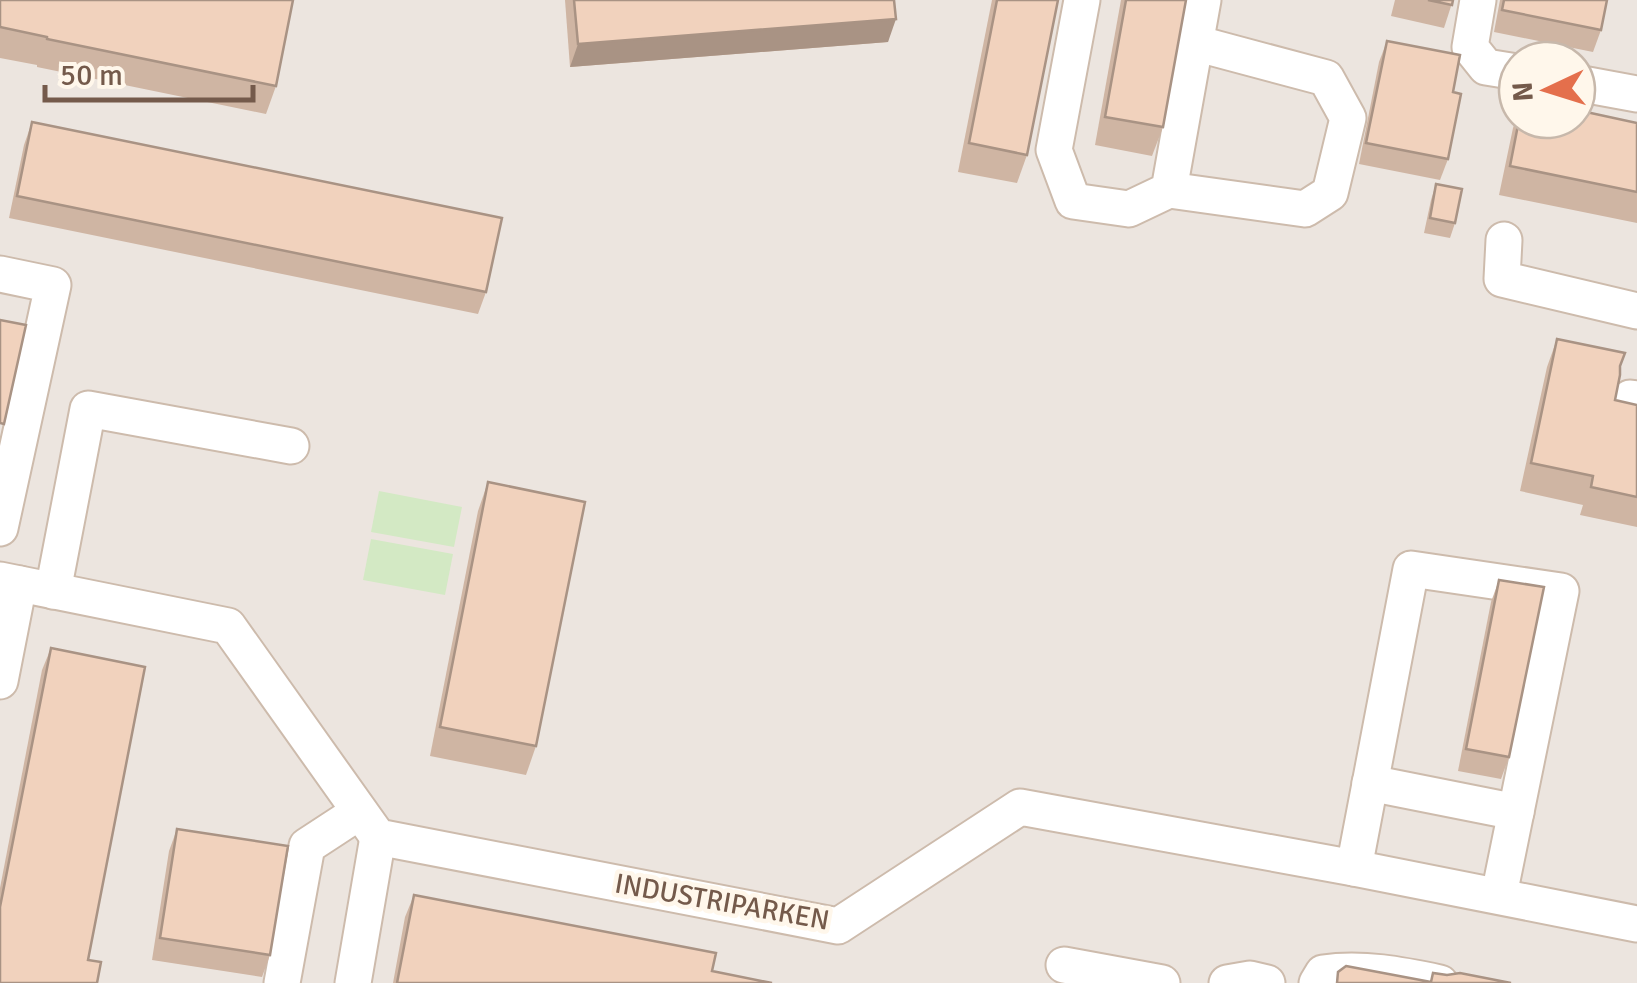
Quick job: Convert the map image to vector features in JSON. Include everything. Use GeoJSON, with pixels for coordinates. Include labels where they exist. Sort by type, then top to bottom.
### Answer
{"type":"FeatureCollection","features":[{"type":"Feature","properties":{"kind":"street"},"geometry":{"type":"LineString","coordinates":[[1082,0],[1054,150],[1073,201],[1129,209],[1169,190],[1304,210],[1330,193],[1348,118],[1326,78],[1195,43]]}},
{"type":"Feature","properties":{"kind":"street"},"geometry":{"type":"LineString","coordinates":[[1169,190],[1203,0]]}},
{"type":"Feature","properties":{"kind":"street"},"geometry":{"type":"LineString","coordinates":[[1478,0],[1470,47],[1486,67],[1497,69]]}},
{"type":"Feature","properties":{"kind":"street"},"geometry":{"type":"LineString","coordinates":[[1597,87],[1637,94]]}},
{"type":"Feature","properties":{"kind":"street"},"geometry":{"type":"LineString","coordinates":[[1504,240],[1502,279],[1637,311]]}},
{"type":"Feature","properties":{"kind":"street"},"geometry":{"type":"LineString","coordinates":[[0,274],[53,285],[0,528]]}},
{"type":"Feature","properties":{"kind":"street"},"geometry":{"type":"LineString","coordinates":[[0,680],[24,585],[88,409],[291,446]]}},
{"type":"Feature","properties":{"kind":"street"},"geometry":{"type":"LineString","coordinates":[[1354,868],[1411,569],[1561,591],[1499,895]]}},
{"type":"Feature","properties":{"kind":"street"},"geometry":{"type":"LineString","coordinates":[[24,585],[228,626],[368,824],[353,983]]}},
{"type":"Feature","properties":{"kind":"street"},"geometry":{"type":"LineString","coordinates":[[1370,784],[1516,812]]}},
{"type":"Feature","properties":{"kind":"street","name":"INDUSTRIPARKEN"},"geometry":{"type":"LineString","coordinates":[[368,824],[838,926],[1020,807],[1637,924]]}},
{"type":"Feature","properties":{"kind":"street"},"geometry":{"type":"LineString","coordinates":[[282,983],[307,846],[368,824]]}},
{"type":"Feature","properties":{"kind":"street"},"geometry":{"type":"LineString","coordinates":[[1064,966],[1162,983]]}},
{"type":"Feature","properties":{"kind":"street"},"geometry":{"type":"LineString","coordinates":[[1317,983],[1323,973],[1339,971],[1395,974],[1440,983]]}},
{"type":"Feature","properties":{"kind":"street"},"geometry":{"type":"LineString","coordinates":[[1226,983],[1250,979],[1267,983]]}},
{"type":"Feature","properties":{"kind":"shaded area"},"geometry":{"type":"Polygon","coordinates":[[[0,0],[1637,0],[1637,983],[0,983],[0,0]]]}},
{"type":"Feature","properties":{"kind":"green space"},"geometry":{"type":"Polygon","coordinates":[[[379,491],[462,507],[454,547],[371,532],[379,491]]]}},
{"type":"Feature","properties":{"kind":"green space"},"geometry":{"type":"Polygon","coordinates":[[[371,539],[453,554],[445,595],[363,580],[371,539]]]}},
{"type":"Feature","properties":{"kind":"building"},"geometry":{"type":"Polygon","coordinates":[[[0,0],[293,0],[276,86],[0,27],[0,0]]]}},
{"type":"Feature","properties":{"kind":"building"},"geometry":{"type":"Polygon","coordinates":[[[574,0],[894,0],[896,19],[578,44],[574,0]]]}},
{"type":"Feature","properties":{"kind":"building"},"geometry":{"type":"Polygon","coordinates":[[[997,0],[1058,0],[1027,155],[969,143],[997,0]]]}},
{"type":"Feature","properties":{"kind":"building"},"geometry":{"type":"Polygon","coordinates":[[[1126,0],[1186,0],[1163,127],[1105,117],[1126,0]]]}},
{"type":"Feature","properties":{"kind":"building"},"geometry":{"type":"Polygon","coordinates":[[[1504,0],[1607,0],[1601,30],[1502,10],[1504,0]]]}},
{"type":"Feature","properties":{"kind":"building"},"geometry":{"type":"Polygon","coordinates":[[[1387,41],[1460,55],[1453,92],[1461,94],[1448,159],[1366,143],[1387,41]]]}},
{"type":"Feature","properties":{"kind":"building"},"geometry":{"type":"Polygon","coordinates":[[[1597,114],[1637,123],[1637,192],[1510,166],[1515,140],[1597,140],[1597,114]]]}},
{"type":"Feature","properties":{"kind":"building"},"geometry":{"type":"Polygon","coordinates":[[[32,122],[502,218],[486,292],[17,196],[32,122]]]}},
{"type":"Feature","properties":{"kind":"building"},"geometry":{"type":"Polygon","coordinates":[[[1436,184],[1462,189],[1455,223],[1430,218],[1436,184]]]}},
{"type":"Feature","properties":{"kind":"building"},"geometry":{"type":"Polygon","coordinates":[[[0,320],[26,325],[4,424],[0,423],[0,320]]]}},
{"type":"Feature","properties":{"kind":"building"},"geometry":{"type":"Polygon","coordinates":[[[1557,339],[1625,353],[1615,400],[1637,405],[1637,497],[1591,487],[1593,476],[1531,463],[1557,339]]]}},
{"type":"Feature","properties":{"kind":"building"},"geometry":{"type":"Polygon","coordinates":[[[488,482],[585,502],[536,746],[440,727],[488,482]]]}},
{"type":"Feature","properties":{"kind":"building"},"geometry":{"type":"Polygon","coordinates":[[[1499,580],[1544,587],[1509,757],[1466,749],[1499,580]]]}},
{"type":"Feature","properties":{"kind":"building"},"geometry":{"type":"Polygon","coordinates":[[[51,648],[145,667],[88,960],[101,962],[97,983],[0,983],[0,907],[51,648]]]}},
{"type":"Feature","properties":{"kind":"building"},"geometry":{"type":"Polygon","coordinates":[[[177,829],[288,846],[270,955],[160,938],[177,829]]]}},
{"type":"Feature","properties":{"kind":"building"},"geometry":{"type":"Polygon","coordinates":[[[414,895],[716,953],[712,971],[772,983],[397,983],[414,895]]]}},
{"type":"Feature","properties":{"kind":"building"},"geometry":{"type":"Polygon","coordinates":[[[1346,966],[1431,982],[1433,973],[1460,973],[1511,983],[1337,983],[1338,972],[1346,966]]]}}]}
